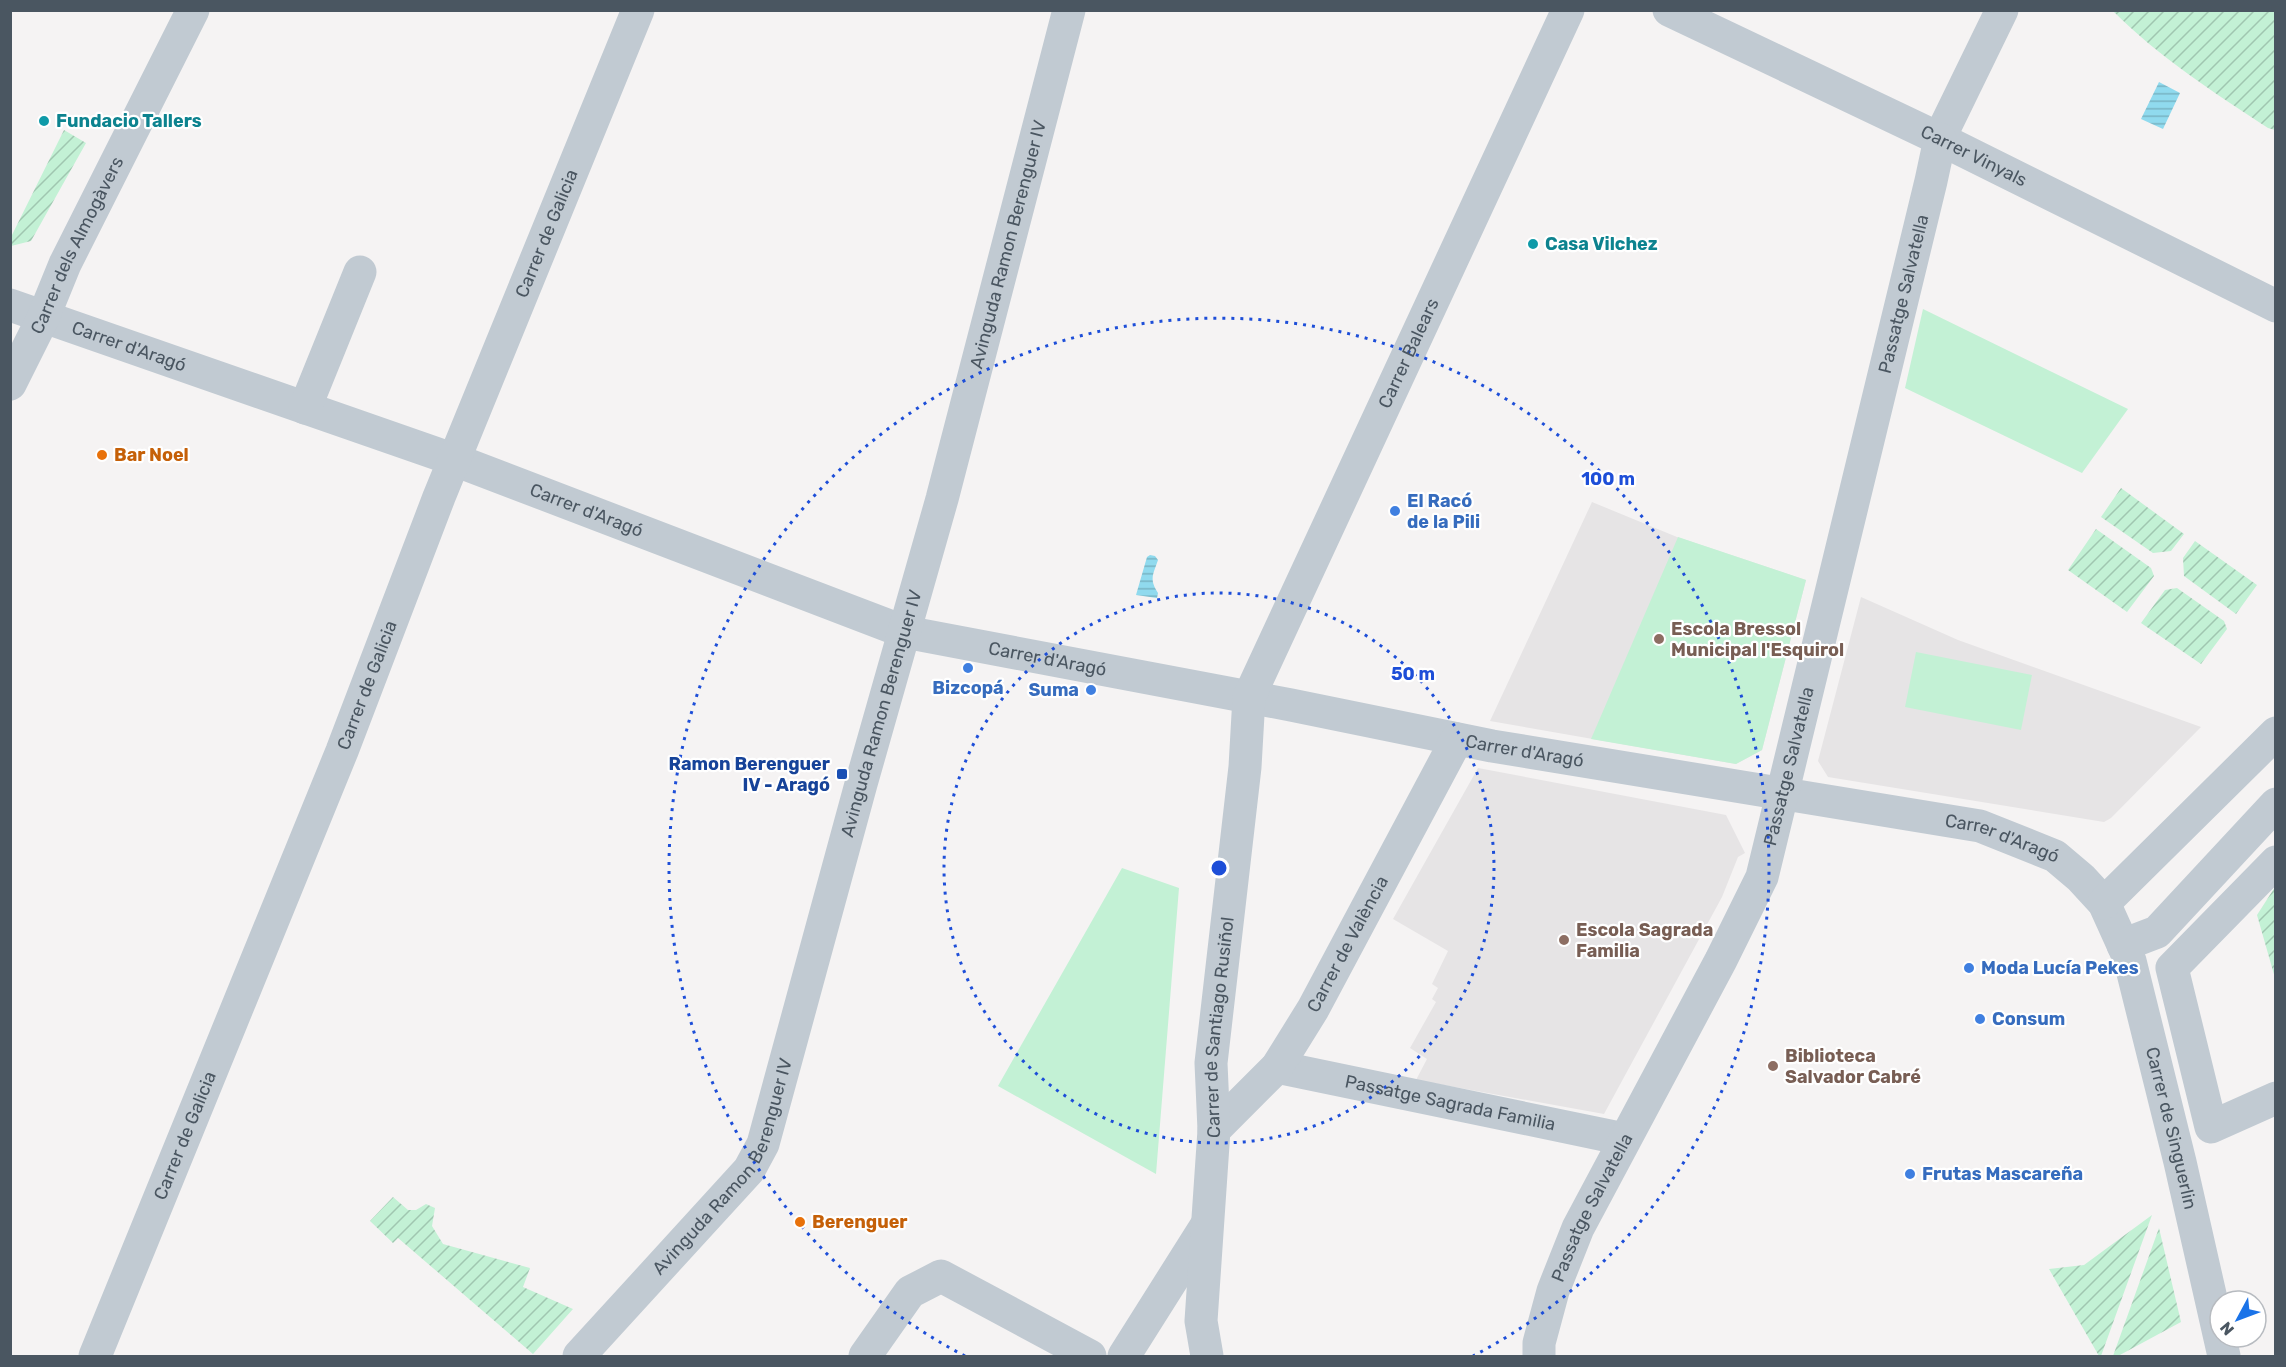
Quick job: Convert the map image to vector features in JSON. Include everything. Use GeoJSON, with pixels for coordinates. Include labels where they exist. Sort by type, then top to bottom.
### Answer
{"type":"FeatureCollection","features":[{"type":"Feature","properties":{"kind":"street","name":"Carrer dels Almogàvers"},"geometry":{"type":"LineString","coordinates":[[10,384],[43,318],[65,264],[194,10]]}},
{"type":"Feature","properties":{"kind":"street","name":"Carrer de Galicia"},"geometry":{"type":"LineString","coordinates":[[95,1356],[342,751],[455,460],[638,10]]}},
{"type":"Feature","properties":{"kind":"street","name":"Avinguda Ramon Berenguer IV"},"geometry":{"type":"LineString","coordinates":[[579,1356],[749,1170],[763,1144],[905,632],[1069,10]]}},
{"type":"Feature","properties":{"kind":"street","name":"Carrer Balears"},"geometry":{"type":"LineString","coordinates":[[1250,697],[1568,10]]}},
{"type":"Feature","properties":{"kind":"street","name":"Carrer Vinyals"},"geometry":{"type":"LineString","coordinates":[[1669,10],[1942,134],[2276,306]]}},
{"type":"Feature","properties":{"kind":"street","name":"Passatge Salvatella"},"geometry":{"type":"LineString","coordinates":[[1539,1356],[1539,1343],[1553,1291],[1578,1228],[1721,960],[1762,877],[1942,134],[2002,10]]}},
{"type":"Feature","properties":{"kind":"street"},"geometry":{"type":"LineString","coordinates":[[305,408],[360,272]]}},
{"type":"Feature","properties":{"kind":"street","name":"Carrer d'Aragó"},"geometry":{"type":"LineString","coordinates":[[10,305],[455,460],[905,632],[1250,697],[1457,739],[1980,826],[2055,856],[2081,878],[2104,903]]}},
{"type":"Feature","properties":{"kind":"street","name":"Carrer de Santiago Rusiñol"},"geometry":{"type":"LineString","coordinates":[[1207,1356],[1201,1321],[1214,1130],[1211,1064],[1245,768],[1250,697]]}},
{"type":"Feature","properties":{"kind":"street"},"geometry":{"type":"LineString","coordinates":[[2104,903],[2276,733]]}},
{"type":"Feature","properties":{"kind":"street","name":"Carrer de València"},"geometry":{"type":"LineString","coordinates":[[1214,1130],[1277,1067],[1313,1009],[1457,739]]}},
{"type":"Feature","properties":{"kind":"street"},"geometry":{"type":"LineString","coordinates":[[2123,945],[2157,932],[2276,804]]}},
{"type":"Feature","properties":{"kind":"street"},"geometry":{"type":"LineString","coordinates":[[2276,862],[2172,968],[2211,1127],[2276,1098]]}},
{"type":"Feature","properties":{"kind":"street","name":"Carrer de Singuerlin"},"geometry":{"type":"LineString","coordinates":[[2104,903],[2130,960],[2180,1162],[2224,1356]]}},
{"type":"Feature","properties":{"kind":"street","name":"Passatge Sagrada Familia"},"geometry":{"type":"LineString","coordinates":[[1277,1067],[1624,1139]]}},
{"type":"Feature","properties":{"kind":"street"},"geometry":{"type":"LineString","coordinates":[[1124,1356],[1208,1225]]}},
{"type":"Feature","properties":{"kind":"street"},"geometry":{"type":"LineString","coordinates":[[865,1356],[910,1292],[941,1276],[1090,1356]]}},
{"type":"Feature","properties":{"kind":"shaded area","name":"Escola Bressol Municipal l'Esquirol"},"geometry":{"type":"Polygon","coordinates":[[[1592,502],[1677,537],[1806,580],[1762,750],[1736,764],[1490,721],[1592,502]]]}},
{"type":"Feature","properties":{"kind":"shaded area"},"geometry":{"type":"Polygon","coordinates":[[[1861,597],[1958,640],[2201,727],[2111,818],[2104,822],[1828,777],[1818,761],[1861,597]]]}},
{"type":"Feature","properties":{"kind":"shaded area","name":"Escola Sagrada Familia"},"geometry":{"type":"Polygon","coordinates":[[[1478,768],[1726,815],[1745,853],[1738,857],[1722,897],[1604,1114],[1416,1080],[1427,1059],[1410,1048],[1436,1002],[1432,999],[1438,988],[1432,984],[1448,951],[1393,919],[1478,768]]]}},
{"type":"Feature","properties":{"kind":"green space"},"geometry":{"type":"Polygon","coordinates":[[[2113,11],[2275,11],[2275,130],[2268,128],[2187,73],[2149,44],[2113,11]]]}},
{"type":"Feature","properties":{"kind":"green space"},"geometry":{"type":"Polygon","coordinates":[[[64,130],[86,143],[31,241],[11,246],[11,237],[64,130]]]}},
{"type":"Feature","properties":{"kind":"green space"},"geometry":{"type":"Polygon","coordinates":[[[1923,309],[2128,409],[2082,473],[1905,388],[1923,309]]]}},
{"type":"Feature","properties":{"kind":"green space"},"geometry":{"type":"Polygon","coordinates":[[[2121,488],[2184,534],[2171,551],[2153,553],[2101,517],[2121,488]]]}},
{"type":"Feature","properties":{"kind":"green space"},"geometry":{"type":"Polygon","coordinates":[[[2096,529],[2151,568],[2154,576],[2127,612],[2068,570],[2096,529]]]}},
{"type":"Feature","properties":{"kind":"green space"},"geometry":{"type":"Polygon","coordinates":[[[1678,537],[1806,580],[1762,750],[1736,764],[1591,739],[1678,537]]]}},
{"type":"Feature","properties":{"kind":"green space"},"geometry":{"type":"Polygon","coordinates":[[[2195,541],[2257,585],[2236,614],[2184,576],[2183,558],[2195,541]]]}},
{"type":"Feature","properties":{"kind":"green space"},"geometry":{"type":"Polygon","coordinates":[[[2177,588],[2224,621],[2227,629],[2201,664],[2141,623],[2165,590],[2177,588]]]}},
{"type":"Feature","properties":{"kind":"green space"},"geometry":{"type":"Polygon","coordinates":[[[1916,652],[2032,675],[2021,730],[1905,707],[1916,652]]]}},
{"type":"Feature","properties":{"kind":"green space"},"geometry":{"type":"Polygon","coordinates":[[[1122,868],[1179,888],[1156,1174],[998,1086],[1122,868]]]}},
{"type":"Feature","properties":{"kind":"green space"},"geometry":{"type":"Polygon","coordinates":[[[2275,887],[2275,978],[2257,915],[2275,887]]]}},
{"type":"Feature","properties":{"kind":"green space"},"geometry":{"type":"Polygon","coordinates":[[[393,1197],[408,1210],[416,1210],[426,1204],[435,1208],[432,1226],[443,1244],[530,1268],[523,1287],[573,1309],[533,1354],[398,1238],[393,1243],[370,1221],[393,1197]]]}},
{"type":"Feature","properties":{"kind":"green space"},"geometry":{"type":"Polygon","coordinates":[[[2152,1215],[2101,1356],[2099,1356],[2049,1269],[2084,1265],[2152,1215]]]}},
{"type":"Feature","properties":{"kind":"green space"},"geometry":{"type":"Polygon","coordinates":[[[2159,1228],[2181,1322],[2118,1356],[2113,1356],[2159,1228]]]}},
{"type":"Feature","properties":{"kind":"water"},"geometry":{"type":"Polygon","coordinates":[[[2159,82],[2180,93],[2163,129],[2141,119],[2159,82]]]}},
{"type":"Feature","properties":{"kind":"water"},"geometry":{"type":"Polygon","coordinates":[[[1155,556],[1158,560],[1153,577],[1158,593],[1157,598],[1136,595],[1147,557],[1155,556]]]}},
{"type":"Feature","properties":{"kind":"place","name":"Fundacio Tallers"},"geometry":{"type":"Point","coordinates":[44,121]}},
{"type":"Feature","properties":{"kind":"place","name":"Casa Vilchez"},"geometry":{"type":"Point","coordinates":[1533,244]}},
{"type":"Feature","properties":{"kind":"place","name":"Bar Noel"},"geometry":{"type":"Point","coordinates":[102,455]}},
{"type":"Feature","properties":{"kind":"place","name":"El Racó de la Pili"},"geometry":{"type":"Point","coordinates":[1395,511]}},
{"type":"Feature","properties":{"kind":"place","name":"Escola Bressol Municipal l'Esquirol"},"geometry":{"type":"Point","coordinates":[1659,639]}},
{"type":"Feature","properties":{"kind":"place","name":"Bizcopá"},"geometry":{"type":"Point","coordinates":[968,668]}},
{"type":"Feature","properties":{"kind":"place","name":"Suma"},"geometry":{"type":"Point","coordinates":[1091,690]}},
{"type":"Feature","properties":{"kind":"place","name":"Ramon Berenguer IV - Aragó"},"geometry":{"type":"Point","coordinates":[842,774]}},
{"type":"Feature","properties":{"kind":"place","name":"Escola Sagrada Familia"},"geometry":{"type":"Point","coordinates":[1564,940]}},
{"type":"Feature","properties":{"kind":"place","name":"Moda Lucía Pekes"},"geometry":{"type":"Point","coordinates":[1969,968]}},
{"type":"Feature","properties":{"kind":"place","name":"Consum"},"geometry":{"type":"Point","coordinates":[1980,1019]}},
{"type":"Feature","properties":{"kind":"place","name":"Biblioteca Salvador Cabré"},"geometry":{"type":"Point","coordinates":[1773,1066]}},
{"type":"Feature","properties":{"kind":"place","name":"Frutas Mascareña"},"geometry":{"type":"Point","coordinates":[1910,1174]}},
{"type":"Feature","properties":{"kind":"place","name":"Berenguer"},"geometry":{"type":"Point","coordinates":[800,1222]}}]}
